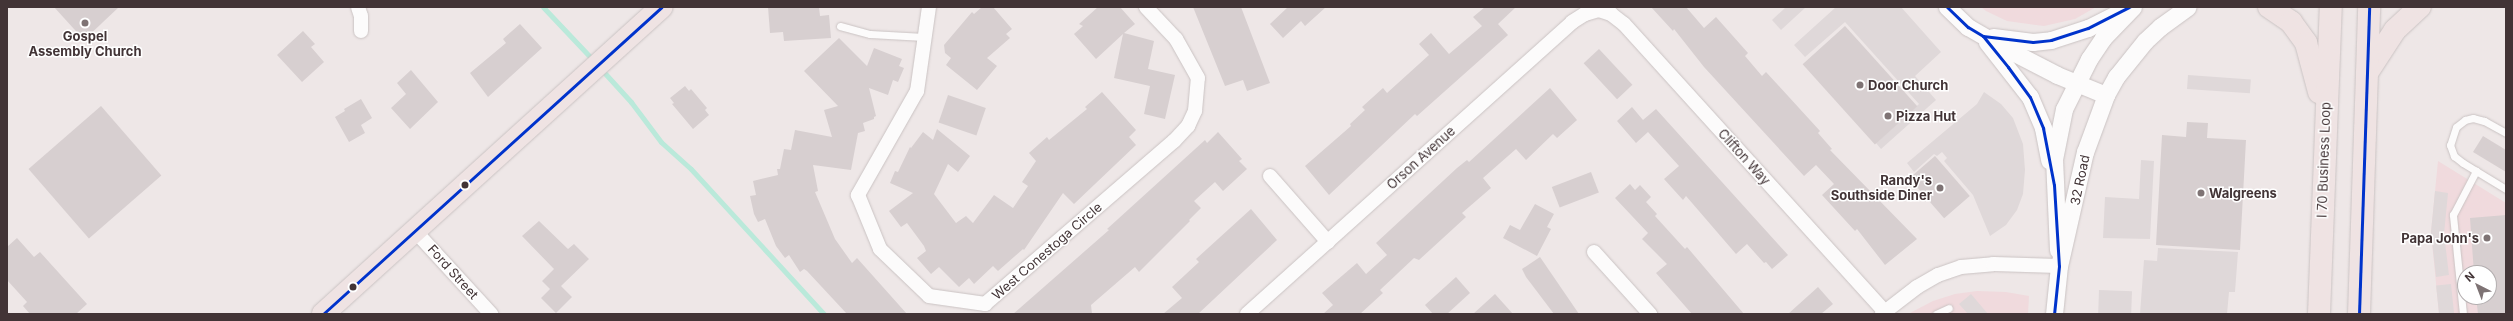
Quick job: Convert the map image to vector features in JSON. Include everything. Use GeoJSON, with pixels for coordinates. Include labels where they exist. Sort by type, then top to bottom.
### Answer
{"type":"FeatureCollection","features":[{"type":"Feature","properties":{"kind":"main road"},"geometry":{"type":"LineString","coordinates":[[323,314],[662,7]]}},
{"type":"Feature","properties":{"kind":"main road"},"geometry":{"type":"LineString","coordinates":[[2270,7],[2291,22],[2306,43],[2319,91],[2325,139]]}},
{"type":"Feature","properties":{"kind":"main road","name":"I 70 Business Loop"},"geometry":{"type":"LineString","coordinates":[[2319,314],[2331,7]]}},
{"type":"Feature","properties":{"kind":"main road"},"geometry":{"type":"LineString","coordinates":[[2359,314],[2369,7]]}},
{"type":"Feature","properties":{"kind":"main road"},"geometry":{"type":"LineString","coordinates":[[2366,74],[2395,30],[2420,7]]}},
{"type":"Feature","properties":{"kind":"street"},"geometry":{"type":"LineString","coordinates":[[358,7],[361,16],[361,31]]}},
{"type":"Feature","properties":{"kind":"street","name":"West Conestoga Circle"},"geometry":{"type":"LineString","coordinates":[[929,7],[917,91],[858,195],[880,249],[930,296],[985,304],[1174,141],[1188,126],[1195,111],[1198,78],[1176,39],[1146,7]]}},
{"type":"Feature","properties":{"kind":"street"},"geometry":{"type":"LineString","coordinates":[[1947,7],[1968,27],[1982,36],[2076,83],[2106,95]]}},
{"type":"Feature","properties":{"kind":"street"},"geometry":{"type":"LineString","coordinates":[[1982,36],[2033,42],[2051,40],[2088,28],[2129,7]]}},
{"type":"Feature","properties":{"kind":"street","name":"32 Road"},"geometry":{"type":"LineString","coordinates":[[2059,266],[2054,185],[2057,137],[2064,109],[2076,83],[2103,38],[2133,7]]}},
{"type":"Feature","properties":{"kind":"street","name":"32 Road"},"geometry":{"type":"LineString","coordinates":[[2054,314],[2059,266],[2085,152],[2106,95],[2116,77],[2145,41],[2160,27],[2188,7]]}},
{"type":"Feature","properties":{"kind":"street","name":"Orson Avenue"},"geometry":{"type":"LineString","coordinates":[[1248,314],[1572,22],[1585,14],[1599,10]]}},
{"type":"Feature","properties":{"kind":"street","name":"Clifton Way"},"geometry":{"type":"LineString","coordinates":[[1599,10],[1611,14],[1624,24],[1884,313]]}},
{"type":"Feature","properties":{"kind":"street"},"geometry":{"type":"LineString","coordinates":[[1982,36],[2030,97],[2043,128],[2054,185]]}},
{"type":"Feature","properties":{"kind":"street"},"geometry":{"type":"LineString","coordinates":[[1270,176],[1328,242]]}},
{"type":"Feature","properties":{"kind":"street","name":"Ford Street"},"geometry":{"type":"LineString","coordinates":[[415,231],[491,314]]}},
{"type":"Feature","properties":{"kind":"street"},"geometry":{"type":"LineString","coordinates":[[1594,252],[1650,314]]}},
{"type":"Feature","properties":{"kind":"street"},"geometry":{"type":"LineString","coordinates":[[1884,313],[1932,278],[1961,266],[1993,264],[2059,266]]}},
{"type":"Feature","properties":{"kind":"lane"},"geometry":{"type":"LineString","coordinates":[[840,26],[870,34],[924,37]]}},
{"type":"Feature","properties":{"kind":"lane"},"geometry":{"type":"LineString","coordinates":[[2506,133],[2484,121],[2473,118],[2465,120],[2456,127],[2450,145],[2454,156],[2506,189]]}},
{"type":"Feature","properties":{"kind":"lane"},"geometry":{"type":"LineString","coordinates":[[2463,314],[2453,215],[2476,171]]}},
{"type":"Feature","properties":{"kind":"lane"},"geometry":{"type":"LineString","coordinates":[[1936,314],[1949,308]]}},
{"type":"Feature","properties":{"kind":"shaded area"},"geometry":{"type":"Polygon","coordinates":[[[1786,7],[1806,7],[1781,30],[1772,20],[1786,7]]]}},
{"type":"Feature","properties":{"kind":"shaded area"},"geometry":{"type":"Polygon","coordinates":[[[1836,7],[1901,7],[1941,52],[1915,76],[1936,100],[1881,149],[1876,143],[1919,104],[1845,22],[1805,57],[1794,45],[1836,7]]]}},
{"type":"Feature","properties":{"kind":"shaded area"},"geometry":{"type":"Polygon","coordinates":[[[1981,7],[2096,7],[2075,19],[2044,26],[2007,21],[1981,7]]]}},
{"type":"Feature","properties":{"kind":"shaded area"},"geometry":{"type":"Polygon","coordinates":[[[2188,75],[2251,79],[2250,93],[2187,89],[2188,75]]]}},
{"type":"Feature","properties":{"kind":"shaded area"},"geometry":{"type":"Polygon","coordinates":[[[1984,92],[2001,104],[2013,118],[2023,144],[2025,170],[2023,194],[2017,210],[2006,225],[1990,236],[1973,195],[1944,161],[1947,158],[1942,152],[1937,156],[1934,154],[1914,172],[1907,163],[1977,104],[1984,92]]]}},
{"type":"Feature","properties":{"kind":"shaded area"},"geometry":{"type":"Polygon","coordinates":[[[2141,160],[2154,161],[2150,239],[2103,238],[2105,197],[2139,199],[2141,160]]]}},
{"type":"Feature","properties":{"kind":"shaded area"},"geometry":{"type":"Polygon","coordinates":[[[2438,161],[2506,203],[2506,314],[2439,314],[2431,232],[2438,161]]]}},
{"type":"Feature","properties":{"kind":"shaded area"},"geometry":{"type":"Polygon","coordinates":[[[2435,191],[2448,193],[2444,234],[2449,275],[2436,277],[2431,232],[2435,191]]]}},
{"type":"Feature","properties":{"kind":"shaded area"},"geometry":{"type":"Polygon","coordinates":[[[2158,248],[2238,252],[2235,292],[2229,292],[2227,314],[2140,314],[2144,260],[2157,261],[2158,248]]]}},
{"type":"Feature","properties":{"kind":"shaded area"},"geometry":{"type":"Polygon","coordinates":[[[2451,284],[2454,314],[2439,314],[2436,286],[2451,284]]]}},
{"type":"Feature","properties":{"kind":"shaded area"},"geometry":{"type":"Polygon","coordinates":[[[2099,290],[2132,291],[2131,314],[2098,314],[2099,290]]]}},
{"type":"Feature","properties":{"kind":"shaded area"},"geometry":{"type":"Polygon","coordinates":[[[1977,291],[2006,292],[2029,296],[2028,314],[1908,314],[1933,301],[1955,294],[1977,291]]]}},
{"type":"Feature","properties":{"kind":"shaded area"},"geometry":{"type":"Polygon","coordinates":[[[1971,294],[1988,314],[1968,314],[1959,304],[1971,294]]]}},
{"type":"Feature","properties":{"kind":"building","name":"Gospel Assembly Church"},"geometry":{"type":"Polygon","coordinates":[[[54,7],[119,7],[84,40],[54,7]]]}},
{"type":"Feature","properties":{"kind":"building"},"geometry":{"type":"Polygon","coordinates":[[[768,7],[819,7],[820,16],[829,15],[831,38],[784,41],[783,32],[770,33],[768,7]]]}},
{"type":"Feature","properties":{"kind":"building"},"geometry":{"type":"Polygon","coordinates":[[[982,7],[993,7],[1012,29],[1006,34],[1010,38],[987,58],[997,66],[977,90],[946,65],[951,58],[945,53],[944,45],[972,12],[974,14],[982,7]]]}},
{"type":"Feature","properties":{"kind":"building"},"geometry":{"type":"Polygon","coordinates":[[[1098,7],[1120,7],[1135,24],[1124,33],[1154,41],[1148,69],[1175,75],[1165,119],[1144,114],[1150,86],[1114,78],[1123,34],[1096,59],[1074,34],[1083,26],[1079,24],[1098,7]]]}},
{"type":"Feature","properties":{"kind":"building"},"geometry":{"type":"Polygon","coordinates":[[[1193,7],[1241,7],[1270,83],[1247,91],[1243,80],[1225,86],[1193,7]]]}},
{"type":"Feature","properties":{"kind":"building"},"geometry":{"type":"Polygon","coordinates":[[[1288,7],[1326,7],[1305,26],[1301,21],[1283,38],[1270,24],[1288,7]]]}},
{"type":"Feature","properties":{"kind":"building"},"geometry":{"type":"Polygon","coordinates":[[[1485,7],[1516,7],[1498,24],[1508,35],[1417,116],[1415,114],[1329,195],[1305,166],[1351,126],[1350,124],[1365,110],[1362,107],[1383,88],[1387,93],[1429,55],[1419,44],[1431,33],[1449,54],[1482,26],[1473,17],[1485,7]]]}},
{"type":"Feature","properties":{"kind":"building"},"geometry":{"type":"Polygon","coordinates":[[[1651,7],[1686,7],[1704,28],[1716,17],[1748,53],[1745,56],[1762,76],[1766,72],[1820,131],[1818,133],[1832,149],[1830,150],[1917,239],[1885,265],[1857,229],[1855,231],[1822,195],[1834,184],[1816,165],[1804,176],[1704,67],[1674,29],[1673,31],[1651,7]]]}},
{"type":"Feature","properties":{"kind":"building"},"geometry":{"type":"Polygon","coordinates":[[[520,24],[542,48],[488,97],[470,73],[506,43],[503,39],[520,24]]]}},
{"type":"Feature","properties":{"kind":"building"},"geometry":{"type":"Polygon","coordinates":[[[1845,26],[1917,106],[1875,144],[1803,64],[1845,26]]]}},
{"type":"Feature","properties":{"kind":"building"},"geometry":{"type":"Polygon","coordinates":[[[303,31],[315,44],[311,47],[324,62],[302,82],[277,55],[303,31]]]}},
{"type":"Feature","properties":{"kind":"building"},"geometry":{"type":"Polygon","coordinates":[[[839,38],[867,66],[874,48],[902,59],[899,66],[904,68],[898,82],[893,80],[888,95],[869,88],[876,116],[874,119],[863,123],[865,131],[858,133],[851,170],[813,165],[818,191],[815,192],[835,239],[852,263],[857,258],[907,314],[847,314],[807,271],[804,269],[800,272],[789,255],[785,258],[776,246],[765,219],[758,222],[754,214],[750,196],[756,195],[753,181],[778,175],[777,169],[780,169],[784,149],[791,150],[795,130],[832,137],[824,110],[838,106],[804,71],[839,38]]]}},
{"type":"Feature","properties":{"kind":"building"},"geometry":{"type":"Polygon","coordinates":[[[1599,49],[1632,85],[1617,99],[1584,63],[1599,49]]]}},
{"type":"Feature","properties":{"kind":"building"},"geometry":{"type":"Polygon","coordinates":[[[411,70],[438,102],[410,129],[391,108],[406,94],[397,83],[411,70]]]}},
{"type":"Feature","properties":{"kind":"building"},"geometry":{"type":"Polygon","coordinates":[[[685,86],[689,91],[691,89],[707,108],[705,110],[709,115],[693,129],[672,104],[674,103],[670,98],[685,86]]]}},
{"type":"Feature","properties":{"kind":"building"},"geometry":{"type":"Polygon","coordinates":[[[1550,88],[1577,120],[1557,138],[1553,134],[1526,160],[1516,149],[1483,178],[1491,188],[1462,213],[1466,217],[1419,260],[1414,258],[1380,290],[1383,293],[1360,314],[1323,314],[1333,305],[1322,293],[1357,263],[1366,274],[1387,255],[1376,243],[1457,168],[1467,160],[1469,162],[1550,88]]]}},
{"type":"Feature","properties":{"kind":"building"},"geometry":{"type":"Polygon","coordinates":[[[1102,92],[1136,130],[1129,137],[1136,145],[1074,204],[1063,193],[1024,250],[1023,249],[998,271],[993,266],[974,284],[969,278],[959,287],[939,267],[931,274],[917,258],[926,251],[924,246],[907,223],[901,227],[889,211],[913,193],[890,183],[895,171],[898,172],[910,147],[911,148],[923,132],[933,140],[937,129],[970,156],[958,172],[948,164],[934,194],[956,223],[966,216],[973,223],[994,195],[1013,208],[1028,186],[1022,182],[1036,161],[1029,153],[1047,137],[1049,140],[1087,109],[1085,107],[1102,92]]]}},
{"type":"Feature","properties":{"kind":"building"},"geometry":{"type":"Polygon","coordinates":[[[948,95],[986,108],[976,135],[939,122],[948,95]]]}},
{"type":"Feature","properties":{"kind":"building"},"geometry":{"type":"Polygon","coordinates":[[[361,99],[372,118],[361,125],[365,133],[349,142],[335,117],[345,111],[344,109],[361,99]]]}},
{"type":"Feature","properties":{"kind":"building"},"geometry":{"type":"Polygon","coordinates":[[[101,106],[161,175],[89,238],[29,169],[101,106]]]}},
{"type":"Feature","properties":{"kind":"building"},"geometry":{"type":"Polygon","coordinates":[[[1632,107],[1643,120],[1656,109],[1788,255],[1772,269],[1766,262],[1764,263],[1747,244],[1736,254],[1686,196],[1683,200],[1664,179],[1679,166],[1648,132],[1636,143],[1617,121],[1632,107]]]}},
{"type":"Feature","properties":{"kind":"building","name":"Walgreens"},"geometry":{"type":"Polygon","coordinates":[[[2187,122],[2208,123],[2207,138],[2246,140],[2240,250],[2156,245],[2162,135],[2186,137],[2187,122]]]}},
{"type":"Feature","properties":{"kind":"building"},"geometry":{"type":"Polygon","coordinates":[[[1218,132],[1242,159],[1239,161],[1247,169],[1223,191],[1215,182],[1194,201],[1201,208],[1189,220],[1190,221],[1139,272],[1135,267],[1091,305],[1092,314],[1013,314],[1109,230],[1107,229],[1205,140],[1207,143],[1218,132]]]}},
{"type":"Feature","properties":{"kind":"building"},"geometry":{"type":"Polygon","coordinates":[[[2483,136],[2506,150],[2506,172],[2473,152],[2483,136]]]}},
{"type":"Feature","properties":{"kind":"building","name":"Randy's Southside Diner"},"geometry":{"type":"Polygon","coordinates":[[[1935,156],[1970,196],[1944,218],[1909,178],[1935,156]]]}},
{"type":"Feature","properties":{"kind":"building"},"geometry":{"type":"Polygon","coordinates":[[[1591,172],[1599,193],[1560,208],[1552,187],[1591,172]]]}},
{"type":"Feature","properties":{"kind":"building"},"geometry":{"type":"Polygon","coordinates":[[[1630,184],[1635,190],[1640,185],[1651,197],[1646,202],[1657,214],[1655,216],[1685,249],[1687,247],[1744,314],[1692,314],[1656,273],[1667,264],[1642,239],[1648,233],[1615,198],[1630,184]]]}},
{"type":"Feature","properties":{"kind":"building"},"geometry":{"type":"Polygon","coordinates":[[[1535,204],[1554,214],[1547,227],[1551,229],[1537,256],[1503,238],[1510,225],[1520,230],[1535,204]]]}},
{"type":"Feature","properties":{"kind":"building"},"geometry":{"type":"Polygon","coordinates":[[[1251,209],[1277,240],[1198,314],[1163,314],[1182,298],[1172,287],[1199,262],[1196,259],[1251,209]]]}},
{"type":"Feature","properties":{"kind":"building"},"geometry":{"type":"Polygon","coordinates":[[[2506,215],[2506,314],[2478,314],[2477,305],[2497,305],[2497,265],[2473,265],[2470,218],[2506,215]]]}},
{"type":"Feature","properties":{"kind":"building"},"geometry":{"type":"Polygon","coordinates":[[[539,221],[568,249],[574,244],[589,259],[561,286],[572,297],[556,313],[541,298],[550,289],[542,281],[554,269],[522,236],[539,221]]]}},
{"type":"Feature","properties":{"kind":"building"},"geometry":{"type":"Polygon","coordinates":[[[17,238],[34,257],[40,252],[87,304],[76,314],[30,314],[23,306],[27,302],[7,280],[7,247],[17,238]]]}},
{"type":"Feature","properties":{"kind":"building"},"geometry":{"type":"Polygon","coordinates":[[[1540,257],[1579,314],[1554,314],[1526,277],[1522,269],[1540,257]]]}},
{"type":"Feature","properties":{"kind":"building"},"geometry":{"type":"Polygon","coordinates":[[[1456,277],[1470,293],[1447,314],[1433,314],[1425,305],[1456,277]]]}},
{"type":"Feature","properties":{"kind":"building"},"geometry":{"type":"Polygon","coordinates":[[[1818,287],[1833,304],[1821,314],[1788,314],[1818,287]]]}},
{"type":"Feature","properties":{"kind":"building"},"geometry":{"type":"Polygon","coordinates":[[[1495,294],[1513,314],[1473,314],[1495,294]]]}},
{"type":"Feature","properties":{"kind":"waterway"},"geometry":{"type":"LineString","coordinates":[[543,7],[595,62]]}},
{"type":"Feature","properties":{"kind":"waterway"},"geometry":{"type":"LineString","coordinates":[[601,69],[631,102],[661,142],[691,169],[824,314]]}},
{"type":"Feature","properties":{"kind":"transit line"},"geometry":{"type":"LineString","coordinates":[[323,314],[662,7]]}},
{"type":"Feature","properties":{"kind":"transit line"},"geometry":{"type":"LineString","coordinates":[[1947,7],[1968,27],[1983,36],[2008,67],[2030,97],[2043,128],[2054,185],[2059,266],[2054,314]]}},
{"type":"Feature","properties":{"kind":"transit line"},"geometry":{"type":"LineString","coordinates":[[1983,36],[2033,42],[2051,40],[2088,28],[2129,7]]}},
{"type":"Feature","properties":{"kind":"transit line"},"geometry":{"type":"LineString","coordinates":[[2359,314],[2369,7]]}},
{"type":"Feature","properties":{"kind":"place","name":"Gospel Assembly Church"},"geometry":{"type":"Point","coordinates":[85,23]}},
{"type":"Feature","properties":{"kind":"place","name":"Door Church"},"geometry":{"type":"Point","coordinates":[1860,85]}},
{"type":"Feature","properties":{"kind":"place","name":"Pizza Hut"},"geometry":{"type":"Point","coordinates":[1888,116]}},
{"type":"Feature","properties":{"kind":"place","name":"Randy's Southside Diner"},"geometry":{"type":"Point","coordinates":[1940,188]}},
{"type":"Feature","properties":{"kind":"place","name":"Walgreens"},"geometry":{"type":"Point","coordinates":[2201,193]}},
{"type":"Feature","properties":{"kind":"place","name":"Papa John's"},"geometry":{"type":"Point","coordinates":[2487,238]}}]}
